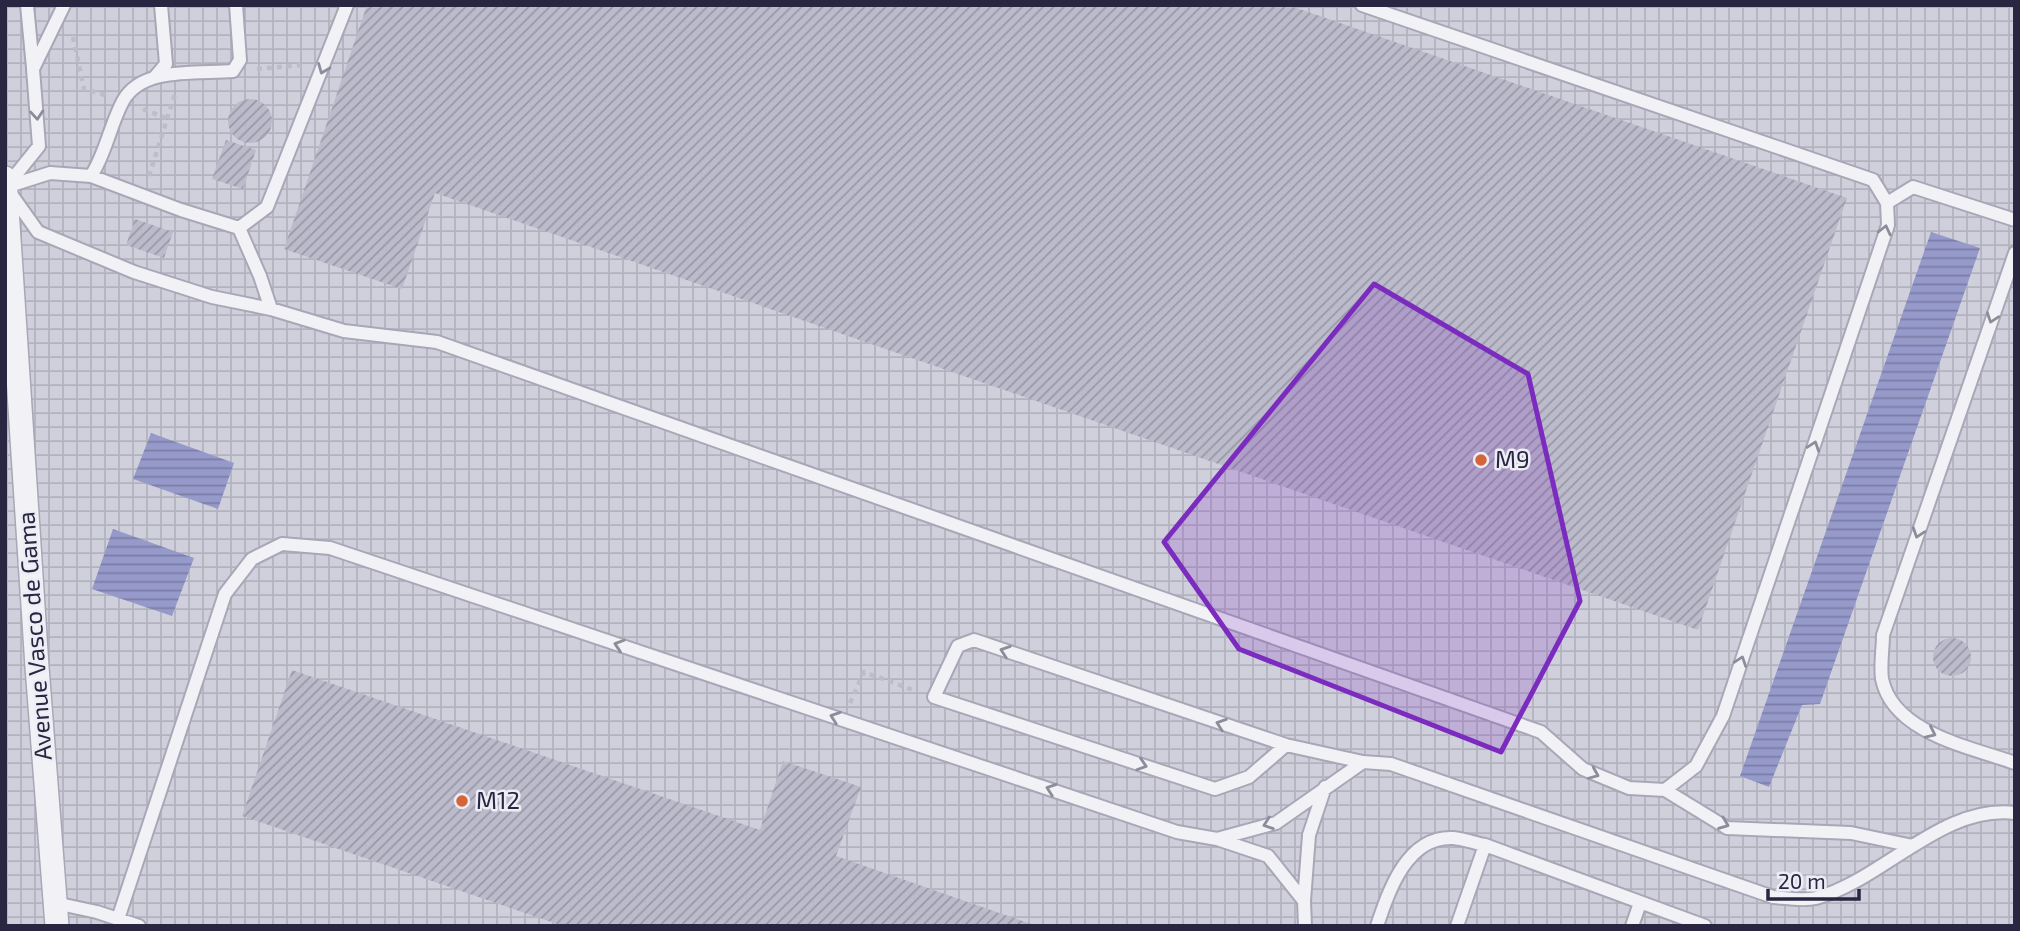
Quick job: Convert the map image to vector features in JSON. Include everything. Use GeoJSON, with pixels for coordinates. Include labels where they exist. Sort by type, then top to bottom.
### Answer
{"type":"FeatureCollection","features":[{"type":"Feature","properties":{"kind":"street","name":"Avenue Vasco de Gama"},"geometry":{"type":"LineString","coordinates":[[5,178],[56,915]]}},
{"type":"Feature","properties":{"kind":"lane"},"geometry":{"type":"LineString","coordinates":[[6,187],[39,146],[27,5]]}},
{"type":"Feature","properties":{"kind":"lane"},"geometry":{"type":"LineString","coordinates":[[33,69],[64,5]]}},
{"type":"Feature","properties":{"kind":"lane"},"geometry":{"type":"LineString","coordinates":[[155,77],[166,64],[161,5]]}},
{"type":"Feature","properties":{"kind":"lane"},"geometry":{"type":"LineString","coordinates":[[91,176],[100,162],[123,100],[137,85],[155,77],[233,71],[240,60],[236,5]]}},
{"type":"Feature","properties":{"kind":"lane"},"geometry":{"type":"LineString","coordinates":[[239,228],[267,207],[347,5]]}},
{"type":"Feature","properties":{"kind":"lane"},"geometry":{"type":"LineString","coordinates":[[1362,5],[1873,180],[1887,203],[1888,225],[1723,716],[1696,766],[1665,790]]}},
{"type":"Feature","properties":{"kind":"lane"},"geometry":{"type":"LineString","coordinates":[[6,187],[50,173],[91,176],[239,228],[271,309]]}},
{"type":"Feature","properties":{"kind":"lane"},"geometry":{"type":"LineString","coordinates":[[6,187],[38,232],[134,272],[212,297],[271,309],[344,331],[437,342],[1541,732],[1583,769],[1629,788],[1665,790],[1727,828],[1851,833],[1913,846]]}},
{"type":"Feature","properties":{"kind":"lane"},"geometry":{"type":"LineString","coordinates":[[1887,203],[1913,187],[2015,220]]}},
{"type":"Feature","properties":{"kind":"lane"},"geometry":{"type":"LineString","coordinates":[[2015,253],[1883,635],[1882,679],[1896,708],[1926,732],[2015,763]]}},
{"type":"Feature","properties":{"kind":"lane"},"geometry":{"type":"LineString","coordinates":[[118,919],[225,594],[252,559],[282,544],[330,548],[1177,832],[1217,839],[1268,856],[1304,901]]}},
{"type":"Feature","properties":{"kind":"lane"},"geometry":{"type":"LineString","coordinates":[[1286,745],[1249,777],[1215,789],[934,697],[958,646],[974,640],[1286,745],[1363,762],[1391,764],[1773,897],[1813,899],[1845,888],[1961,820],[2005,812],[2015,813]]}},
{"type":"Feature","properties":{"kind":"lane"},"geometry":{"type":"LineString","coordinates":[[1217,839],[1276,823],[1363,762]]}},
{"type":"Feature","properties":{"kind":"lane"},"geometry":{"type":"LineString","coordinates":[[1305,926],[1309,835],[1325,787]]}},
{"type":"Feature","properties":{"kind":"lane"},"geometry":{"type":"LineString","coordinates":[[1377,926],[1390,887],[1406,862],[1429,842],[1453,838],[1485,845],[1705,926]]}},
{"type":"Feature","properties":{"kind":"lane"},"geometry":{"type":"LineString","coordinates":[[1457,926],[1485,845]]}},
{"type":"Feature","properties":{"kind":"lane"},"geometry":{"type":"LineString","coordinates":[[1632,926],[1640,903]]}},
{"type":"Feature","properties":{"kind":"lane"},"geometry":{"type":"LineString","coordinates":[[56,915],[118,919],[139,926]]}},
{"type":"Feature","properties":{"kind":"path"},"geometry":{"type":"LineString","coordinates":[[71,29],[84,89],[123,100],[168,120]]}},
{"type":"Feature","properties":{"kind":"path"},"geometry":{"type":"LineString","coordinates":[[233,71],[326,62]]}},
{"type":"Feature","properties":{"kind":"path"},"geometry":{"type":"LineString","coordinates":[[142,196],[180,75]]}},
{"type":"Feature","properties":{"kind":"path"},"geometry":{"type":"LineString","coordinates":[[843,719],[864,672],[934,697]]}},
{"type":"Feature","properties":{"kind":"highlighted area"},"geometry":{"type":"Polygon","coordinates":[[[1374,284],[1528,374],[1580,601],[1501,752],[1239,649],[1164,542],[1374,284]]]}},
{"type":"Feature","properties":{"kind":"shaded area"},"geometry":{"type":"Polygon","coordinates":[[[5,5],[2015,5],[2015,926],[5,926],[5,5]]]}},
{"type":"Feature","properties":{"kind":"water"},"geometry":{"type":"Polygon","coordinates":[[[1931,232],[1980,248],[1820,704],[1802,705],[1769,787],[1740,776],[1931,232]]]}},
{"type":"Feature","properties":{"kind":"water"},"geometry":{"type":"Polygon","coordinates":[[[151,433],[234,463],[218,509],[133,479],[151,433]]]}},
{"type":"Feature","properties":{"kind":"water"},"geometry":{"type":"Polygon","coordinates":[[[113,529],[194,558],[172,616],[92,589],[113,529]]]}},
{"type":"Feature","properties":{"kind":"building","name":"M9"},"geometry":{"type":"Polygon","coordinates":[[[367,5],[1288,5],[1847,198],[1698,630],[435,193],[402,289],[284,249],[367,5]]]}},
{"type":"Feature","properties":{"kind":"building"},"geometry":{"type":"Polygon","coordinates":[[[250,99],[265,106],[272,121],[265,136],[250,143],[235,136],[228,121],[235,106],[250,99]]]}},
{"type":"Feature","properties":{"kind":"building"},"geometry":{"type":"Polygon","coordinates":[[[226,140],[256,150],[243,189],[212,179],[226,140]]]}},
{"type":"Feature","properties":{"kind":"building"},"geometry":{"type":"Polygon","coordinates":[[[135,219],[173,232],[164,258],[126,245],[135,219]]]}},
{"type":"Feature","properties":{"kind":"building"},"geometry":{"type":"Polygon","coordinates":[[[1952,638],[1966,643],[1971,657],[1966,671],[1952,676],[1938,671],[1933,657],[1938,643],[1952,638]]]}},
{"type":"Feature","properties":{"kind":"building","name":"M12"},"geometry":{"type":"Polygon","coordinates":[[[292,670],[760,830],[783,761],[861,787],[836,856],[1037,926],[563,926],[242,816],[292,670]]]}},
{"type":"Feature","properties":{"kind":"place","name":"M9"},"geometry":{"type":"Point","coordinates":[1481,460]}},
{"type":"Feature","properties":{"kind":"place","name":"M12"},"geometry":{"type":"Point","coordinates":[462,801]}}]}
